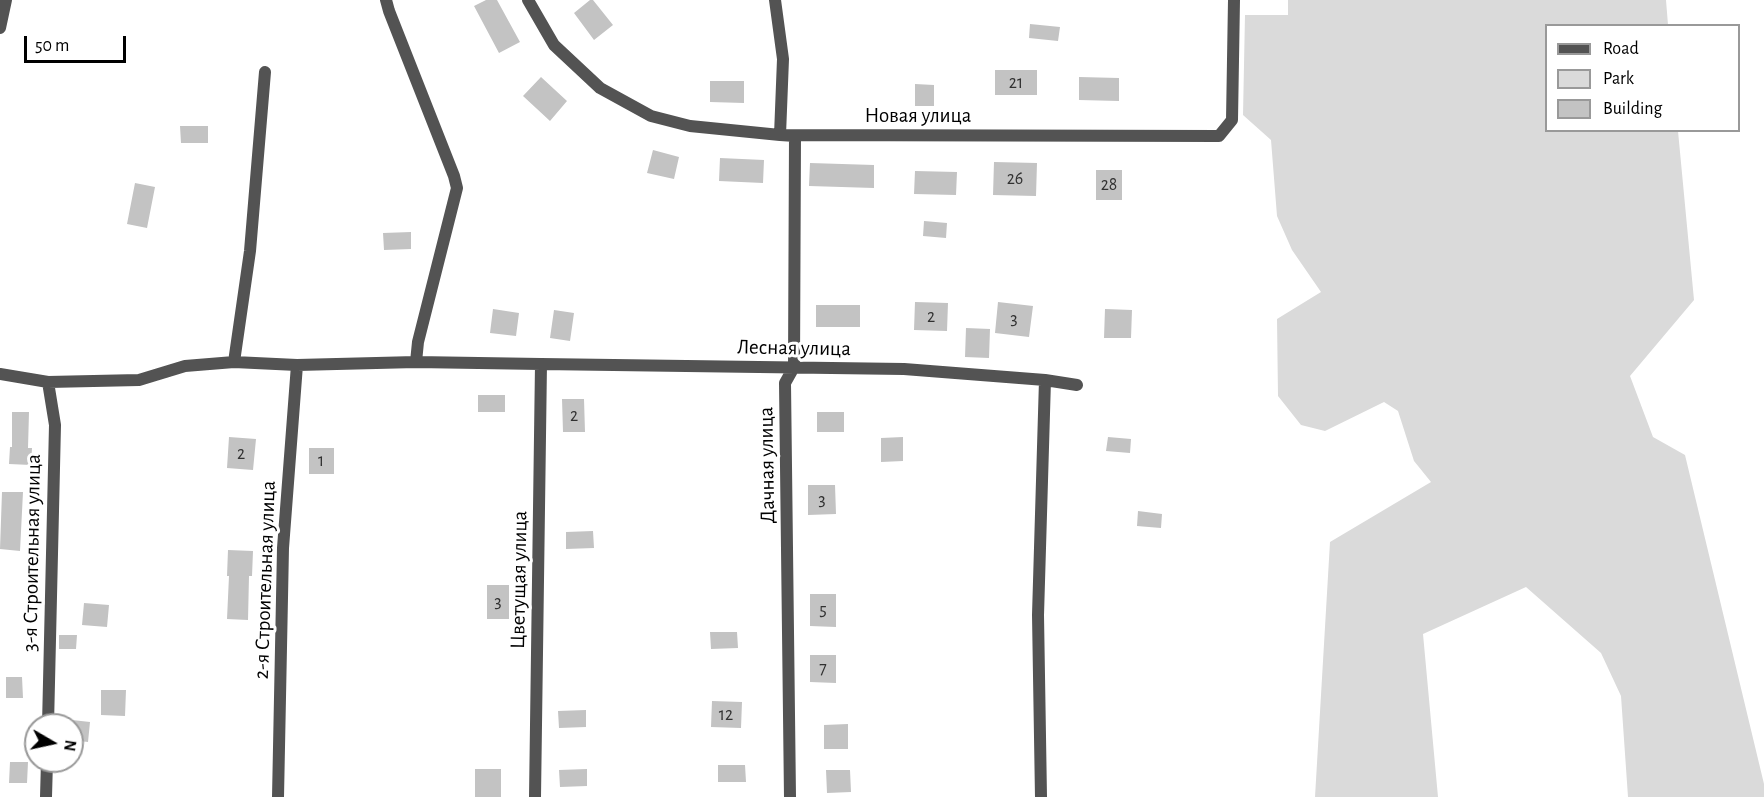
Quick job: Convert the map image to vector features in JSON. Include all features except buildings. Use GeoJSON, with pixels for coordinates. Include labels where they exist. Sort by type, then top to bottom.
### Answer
{"type":"FeatureCollection","features":[{"type":"Feature","properties":{"kind":"street"},"geometry":{"type":"LineString","coordinates":[[0,28],[6,0]]}},
{"type":"Feature","properties":{"kind":"street"},"geometry":{"type":"LineString","coordinates":[[386,0],[457,188],[420,332],[416,362]]}},
{"type":"Feature","properties":{"kind":"street"},"geometry":{"type":"LineString","coordinates":[[528,0],[554,45],[600,88],[651,116],[690,126],[795,136]]}},
{"type":"Feature","properties":{"kind":"street"},"geometry":{"type":"LineString","coordinates":[[775,0],[783,59],[780,135]]}},
{"type":"Feature","properties":{"kind":"street","name":"Новая улица"},"geometry":{"type":"LineString","coordinates":[[795,136],[1219,136],[1232,120],[1234,0]]}},
{"type":"Feature","properties":{"kind":"street"},"geometry":{"type":"LineString","coordinates":[[234,362],[250,251],[265,72]]}},
{"type":"Feature","properties":{"kind":"street","name":"Дачная улица"},"geometry":{"type":"LineString","coordinates":[[790,797],[785,383],[794,367],[795,136]]}},
{"type":"Feature","properties":{"kind":"street","name":"Лесная улица"},"geometry":{"type":"LineString","coordinates":[[0,374],[48,382],[140,380],[185,366],[234,362],[297,365],[416,362],[904,369],[1045,380],[1077,385]]}},
{"type":"Feature","properties":{"kind":"street","name":"Цветущая улица"},"geometry":{"type":"LineString","coordinates":[[535,797],[541,364]]}},
{"type":"Feature","properties":{"kind":"street","name":"2-я Строительная улица"},"geometry":{"type":"LineString","coordinates":[[278,797],[283,548],[297,365]]}},
{"type":"Feature","properties":{"kind":"street"},"geometry":{"type":"LineString","coordinates":[[1041,797],[1038,615],[1045,380]]}},
{"type":"Feature","properties":{"kind":"street","name":"3-я Строительная улица"},"geometry":{"type":"LineString","coordinates":[[48,382],[55,425],[48,713]]}},
{"type":"Feature","properties":{"kind":"street"},"geometry":{"type":"LineString","coordinates":[[46,797],[47,773]]}},
{"type":"Feature","properties":{"kind":"green space"},"geometry":{"type":"Polygon","coordinates":[[[1288,0],[1666,0],[1668,24],[1545,24],[1545,132],[1678,132],[1694,300],[1630,376],[1653,437],[1685,455],[1764,784],[1764,797],[1628,797],[1621,696],[1601,653],[1526,587],[1423,634],[1438,797],[1315,797],[1330,542],[1431,482],[1414,461],[1398,411],[1384,402],[1325,431],[1301,425],[1278,396],[1277,319],[1321,292],[1292,250],[1277,216],[1271,140],[1243,115],[1245,15],[1288,15],[1288,0]]]}}]}
